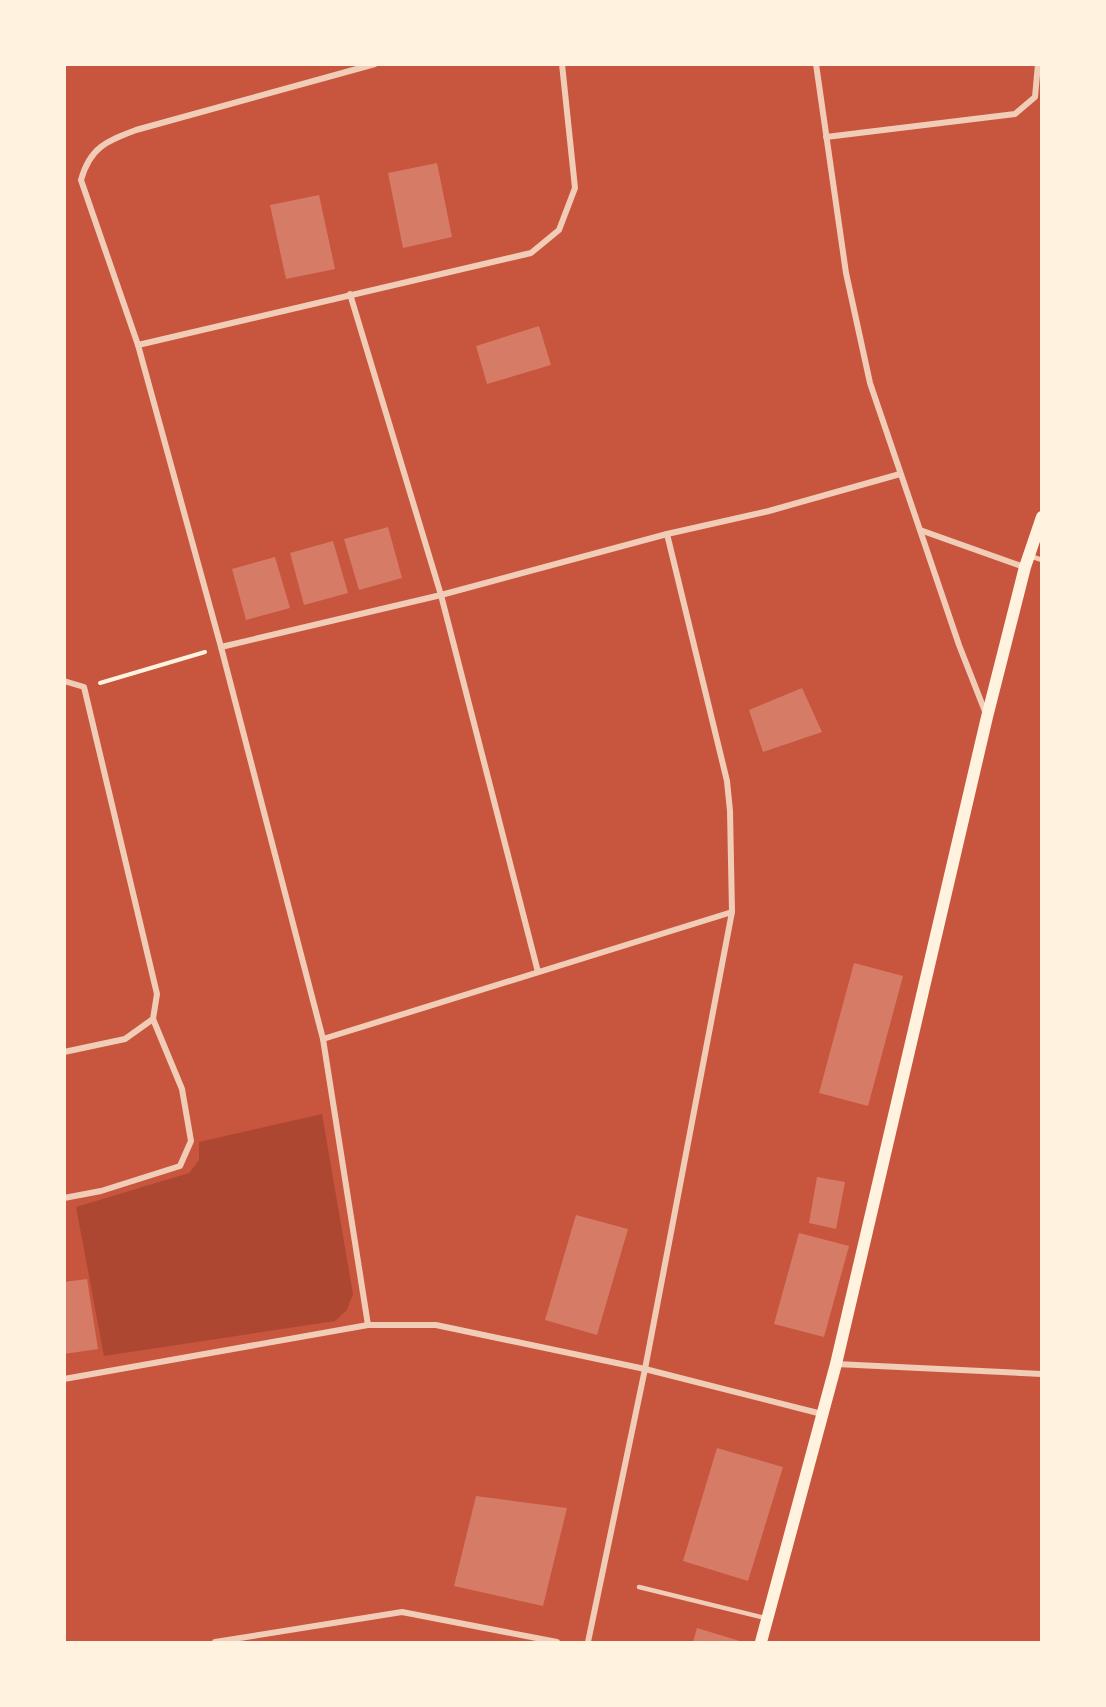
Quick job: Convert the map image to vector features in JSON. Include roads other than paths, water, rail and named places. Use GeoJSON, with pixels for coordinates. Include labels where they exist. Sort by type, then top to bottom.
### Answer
{"type":"FeatureCollection","features":[{"type":"Feature","properties":{"kind":"main road"},"geometry":{"type":"LineString","coordinates":[[761,1642],[836,1364],[987,717],[1027,561],[1041,517]]}},
{"type":"Feature","properties":{"kind":"street"},"geometry":{"type":"LineString","coordinates":[[368,1325],[323,1039],[221,647],[138,345],[81,180],[86,163],[103,143],[135,130],[375,64]]}},
{"type":"Feature","properties":{"kind":"street"},"geometry":{"type":"LineString","coordinates":[[138,345],[531,253],[559,230],[575,188],[561,64]]}},
{"type":"Feature","properties":{"kind":"street"},"geometry":{"type":"LineString","coordinates":[[816,64],[846,273],[870,383],[987,717]]}},
{"type":"Feature","properties":{"kind":"street"},"geometry":{"type":"LineString","coordinates":[[826,137],[1015,114],[1035,97],[1038,64]]}},
{"type":"Feature","properties":{"kind":"street"},"geometry":{"type":"LineString","coordinates":[[350,294],[441,595],[538,972]]}},
{"type":"Feature","properties":{"kind":"street"},"geometry":{"type":"LineString","coordinates":[[221,647],[441,595],[667,534],[769,511],[900,474]]}},
{"type":"Feature","properties":{"kind":"street"},"geometry":{"type":"LineString","coordinates":[[920,531],[1027,561]]}},
{"type":"Feature","properties":{"kind":"street"},"geometry":{"type":"LineString","coordinates":[[588,1642],[645,1369],[732,912],[730,811],[726,781],[667,534]]}},
{"type":"Feature","properties":{"kind":"street"},"geometry":{"type":"LineString","coordinates":[[64,681],[84,687],[157,994],[153,1019],[182,1089],[191,1141],[180,1166],[101,1191],[64,1198]]}},
{"type":"Feature","properties":{"kind":"street"},"geometry":{"type":"LineString","coordinates":[[323,1039],[732,912]]}},
{"type":"Feature","properties":{"kind":"street"},"geometry":{"type":"LineString","coordinates":[[64,1052],[125,1039],[153,1019]]}},
{"type":"Feature","properties":{"kind":"street"},"geometry":{"type":"LineString","coordinates":[[64,1379],[368,1325],[436,1325],[645,1369],[822,1414]]}},
{"type":"Feature","properties":{"kind":"street"},"geometry":{"type":"LineString","coordinates":[[836,1364],[1041,1374]]}},
{"type":"Feature","properties":{"kind":"street"},"geometry":{"type":"LineString","coordinates":[[215,1642],[402,1612],[557,1642]]}},
{"type":"Feature","properties":{"kind":"lane"},"geometry":{"type":"LineString","coordinates":[[1027,561],[1041,560]]}},
{"type":"Feature","properties":{"kind":"lane"},"geometry":{"type":"LineString","coordinates":[[639,1587],[767,1619]]}}]}
